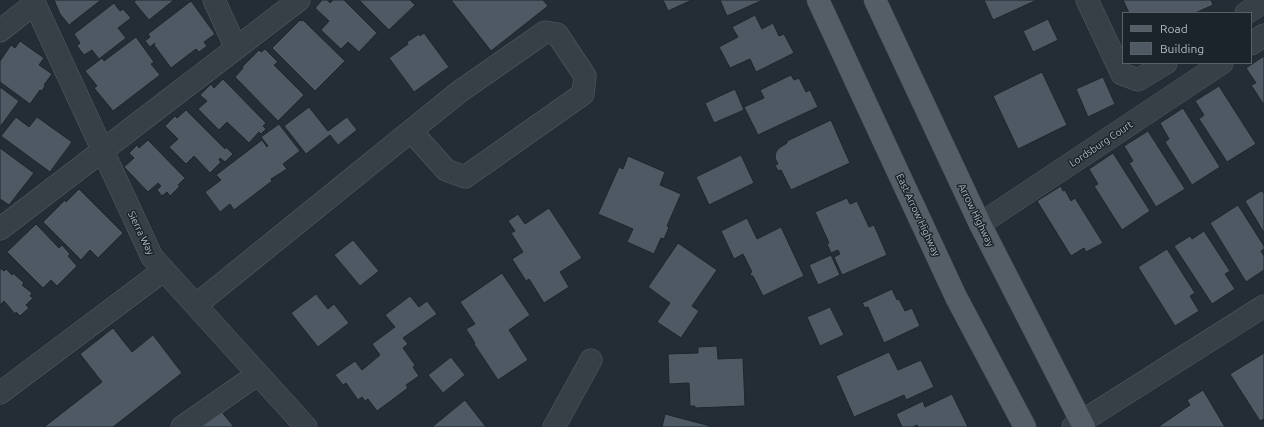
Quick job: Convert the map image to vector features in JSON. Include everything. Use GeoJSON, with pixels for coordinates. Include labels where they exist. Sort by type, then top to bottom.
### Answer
{"type":"FeatureCollection","features":[{"type":"Feature","properties":{"kind":"main road","name":"East Arrow Highway"},"geometry":{"type":"LineString","coordinates":[[818,0],[956,297],[1025,427]]}},
{"type":"Feature","properties":{"kind":"main road","name":"Arrow Highway"},"geometry":{"type":"LineString","coordinates":[[875,0],[980,224],[1080,425]]}},
{"type":"Feature","properties":{"kind":"street"},"geometry":{"type":"LineString","coordinates":[[214,0],[236,48]]}},
{"type":"Feature","properties":{"kind":"street"},"geometry":{"type":"LineString","coordinates":[[0,229],[299,0]]}},
{"type":"Feature","properties":{"kind":"street"},"geometry":{"type":"LineString","coordinates":[[1087,0],[1122,74],[1138,80],[1164,64]]}},
{"type":"Feature","properties":{"kind":"street"},"geometry":{"type":"LineString","coordinates":[[0,31],[34,2]]}},
{"type":"Feature","properties":{"kind":"street","name":"Sierra Way"},"geometry":{"type":"LineString","coordinates":[[34,2],[152,257],[306,427]]}},
{"type":"Feature","properties":{"kind":"street"},"geometry":{"type":"LineString","coordinates":[[1248,12],[1264,2]]}},
{"type":"Feature","properties":{"kind":"street"},"geometry":{"type":"LineString","coordinates":[[196,305],[459,92],[545,32],[557,34],[585,76],[583,94],[466,177],[446,170],[411,131]]}},
{"type":"Feature","properties":{"kind":"street"},"geometry":{"type":"LineString","coordinates":[[1252,43],[1264,35]]}},
{"type":"Feature","properties":{"kind":"street","name":"Lordsburg Court"},"geometry":{"type":"LineString","coordinates":[[980,224],[1220,64]]}},
{"type":"Feature","properties":{"kind":"street"},"geometry":{"type":"LineString","coordinates":[[0,393],[164,270]]}},
{"type":"Feature","properties":{"kind":"street"},"geometry":{"type":"LineString","coordinates":[[1080,425],[1264,306]]}},
{"type":"Feature","properties":{"kind":"street"},"geometry":{"type":"LineString","coordinates":[[554,427],[591,360]]}},
{"type":"Feature","properties":{"kind":"street"},"geometry":{"type":"LineString","coordinates":[[182,427],[258,374]]}},
{"type":"Feature","properties":{"kind":"building"},"geometry":{"type":"Polygon","coordinates":[[[54,0],[101,0],[69,25],[60,14],[54,0]]]}},
{"type":"Feature","properties":{"kind":"building"},"geometry":{"type":"Polygon","coordinates":[[[136,0],[174,0],[149,20],[134,2],[136,0]]]}},
{"type":"Feature","properties":{"kind":"building"},"geometry":{"type":"Polygon","coordinates":[[[322,0],[327,0],[330,3],[333,0],[344,0],[377,33],[359,52],[348,42],[341,49],[321,30],[329,21],[315,8],[322,0]]]}},
{"type":"Feature","properties":{"kind":"building"},"geometry":{"type":"Polygon","coordinates":[[[359,0],[410,0],[415,5],[389,30],[359,0]]]}},
{"type":"Feature","properties":{"kind":"building"},"geometry":{"type":"Polygon","coordinates":[[[451,0],[543,0],[548,6],[491,51],[451,0]]]}},
{"type":"Feature","properties":{"kind":"building"},"geometry":{"type":"Polygon","coordinates":[[[663,0],[692,0],[668,11],[663,0]]]}},
{"type":"Feature","properties":{"kind":"building"},"geometry":{"type":"Polygon","coordinates":[[[720,0],[763,0],[727,16],[720,0]]]}},
{"type":"Feature","properties":{"kind":"building"},"geometry":{"type":"Polygon","coordinates":[[[984,0],[1037,0],[993,20],[984,0]]]}},
{"type":"Feature","properties":{"kind":"building"},"geometry":{"type":"Polygon","coordinates":[[[1123,0],[1211,0],[1213,5],[1197,12],[1129,12],[1123,0]]]}},
{"type":"Feature","properties":{"kind":"building"},"geometry":{"type":"Polygon","coordinates":[[[191,1],[215,34],[204,42],[207,46],[199,52],[196,49],[171,68],[154,45],[155,43],[150,47],[145,41],[150,37],[148,34],[191,1]]]}},
{"type":"Feature","properties":{"kind":"building"},"geometry":{"type":"Polygon","coordinates":[[[114,3],[120,11],[123,9],[131,18],[118,28],[126,38],[99,59],[92,50],[84,55],[77,46],[80,43],[74,34],[114,3]]]}},
{"type":"Feature","properties":{"kind":"building"},"geometry":{"type":"Polygon","coordinates":[[[755,15],[762,29],[773,23],[779,36],[784,34],[794,53],[756,72],[750,59],[730,68],[719,47],[738,37],[732,27],[755,15]]]}},
{"type":"Feature","properties":{"kind":"building"},"geometry":{"type":"Polygon","coordinates":[[[1048,19],[1058,40],[1033,52],[1023,31],[1048,19]]]}},
{"type":"Feature","properties":{"kind":"building"},"geometry":{"type":"Polygon","coordinates":[[[300,20],[303,20],[345,61],[315,91],[272,48],[300,20]]]}},
{"type":"Feature","properties":{"kind":"building"},"geometry":{"type":"Polygon","coordinates":[[[424,33],[449,67],[414,92],[389,58],[408,44],[407,42],[419,34],[420,36],[424,33]]]}},
{"type":"Feature","properties":{"kind":"building"},"geometry":{"type":"Polygon","coordinates":[[[136,37],[154,62],[151,64],[160,75],[113,111],[94,88],[97,86],[85,71],[102,58],[104,61],[136,37]]]}},
{"type":"Feature","properties":{"kind":"building"},"geometry":{"type":"Polygon","coordinates":[[[20,41],[44,58],[39,65],[52,74],[44,85],[45,86],[42,91],[40,90],[30,104],[0,82],[0,61],[11,45],[15,48],[20,41]]]}},
{"type":"Feature","properties":{"kind":"building"},"geometry":{"type":"Polygon","coordinates":[[[265,49],[278,62],[274,65],[304,95],[278,121],[235,77],[243,68],[242,67],[259,50],[261,52],[265,49]]]}},
{"type":"Feature","properties":{"kind":"building"},"geometry":{"type":"Polygon","coordinates":[[[1264,56],[1264,105],[1251,85],[1256,83],[1246,68],[1264,56]]]}},
{"type":"Feature","properties":{"kind":"building"},"geometry":{"type":"Polygon","coordinates":[[[1042,72],[1067,125],[1018,149],[993,96],[1042,72]]]}},
{"type":"Feature","properties":{"kind":"building"},"geometry":{"type":"Polygon","coordinates":[[[791,75],[794,80],[799,78],[806,92],[810,90],[818,107],[758,135],[744,107],[764,98],[760,90],[791,75]]]}},
{"type":"Feature","properties":{"kind":"building"},"geometry":{"type":"Polygon","coordinates":[[[1103,77],[1115,104],[1088,117],[1076,89],[1103,77]]]}},
{"type":"Feature","properties":{"kind":"building"},"geometry":{"type":"Polygon","coordinates":[[[223,79],[266,123],[263,126],[266,129],[261,134],[259,132],[249,143],[227,122],[219,130],[198,109],[207,101],[200,95],[211,84],[214,88],[223,79]]]}},
{"type":"Feature","properties":{"kind":"building"},"geometry":{"type":"Polygon","coordinates":[[[1219,86],[1256,144],[1227,162],[1199,119],[1204,115],[1195,101],[1219,86]]]}},
{"type":"Feature","properties":{"kind":"building"},"geometry":{"type":"Polygon","coordinates":[[[0,87],[19,101],[0,127],[0,87]]]}},
{"type":"Feature","properties":{"kind":"building"},"geometry":{"type":"Polygon","coordinates":[[[735,89],[744,110],[714,123],[705,103],[735,89]]]}},
{"type":"Feature","properties":{"kind":"building"},"geometry":{"type":"Polygon","coordinates":[[[309,107],[328,131],[347,117],[357,130],[338,145],[330,135],[306,154],[284,126],[309,107]]]}},
{"type":"Feature","properties":{"kind":"building"},"geometry":{"type":"Polygon","coordinates":[[[1183,108],[1220,167],[1192,185],[1165,142],[1169,139],[1160,123],[1183,108]]]}},
{"type":"Feature","properties":{"kind":"building"},"geometry":{"type":"Polygon","coordinates":[[[186,110],[225,149],[226,147],[233,154],[225,162],[220,158],[219,160],[221,162],[210,173],[194,156],[186,164],[169,147],[178,139],[165,126],[175,116],[177,118],[186,110]]]}},
{"type":"Feature","properties":{"kind":"building"},"geometry":{"type":"Polygon","coordinates":[[[16,117],[29,127],[37,117],[72,142],[50,172],[1,136],[16,117]]]}},
{"type":"Feature","properties":{"kind":"building"},"geometry":{"type":"Polygon","coordinates":[[[831,120],[850,163],[791,190],[781,170],[778,171],[775,165],[778,164],[775,158],[776,152],[787,143],[787,141],[831,120]]]}},
{"type":"Feature","properties":{"kind":"building"},"geometry":{"type":"Polygon","coordinates":[[[279,124],[300,151],[283,164],[287,169],[271,179],[272,181],[234,210],[230,204],[220,212],[205,192],[221,180],[216,175],[262,140],[267,147],[268,146],[261,137],[279,124]]]}},
{"type":"Feature","properties":{"kind":"building"},"geometry":{"type":"Polygon","coordinates":[[[1148,131],[1185,189],[1156,207],[1129,163],[1133,161],[1124,146],[1148,131]]]}},
{"type":"Feature","properties":{"kind":"building"},"geometry":{"type":"Polygon","coordinates":[[[148,140],[185,178],[178,185],[180,186],[170,196],[167,192],[162,196],[157,190],[161,186],[158,183],[148,192],[124,167],[134,158],[129,153],[137,145],[139,148],[148,140]]]}},
{"type":"Feature","properties":{"kind":"building"},"geometry":{"type":"Polygon","coordinates":[[[0,148],[34,173],[9,205],[0,199],[0,148]]]}},
{"type":"Feature","properties":{"kind":"building"},"geometry":{"type":"Polygon","coordinates":[[[1113,153],[1150,211],[1122,230],[1094,186],[1098,184],[1089,169],[1113,153]]]}},
{"type":"Feature","properties":{"kind":"building"},"geometry":{"type":"Polygon","coordinates":[[[741,155],[754,183],[709,205],[696,177],[741,155]]]}},
{"type":"Feature","properties":{"kind":"building"},"geometry":{"type":"Polygon","coordinates":[[[628,156],[665,172],[660,185],[681,194],[667,226],[669,227],[664,239],[661,238],[654,254],[627,242],[633,229],[598,214],[619,167],[623,169],[628,156]]]}},
{"type":"Feature","properties":{"kind":"building"},"geometry":{"type":"Polygon","coordinates":[[[1061,186],[1071,201],[1075,198],[1103,243],[1086,252],[1084,248],[1071,256],[1037,201],[1061,186]]]}},
{"type":"Feature","properties":{"kind":"building"},"geometry":{"type":"Polygon","coordinates":[[[79,189],[123,233],[98,258],[90,250],[81,260],[43,222],[65,200],[66,202],[79,189]]]}},
{"type":"Feature","properties":{"kind":"building"},"geometry":{"type":"Polygon","coordinates":[[[1261,191],[1264,193],[1264,233],[1245,201],[1261,191]]]}},
{"type":"Feature","properties":{"kind":"building"},"geometry":{"type":"Polygon","coordinates":[[[847,198],[850,204],[857,201],[869,227],[874,225],[887,255],[842,275],[834,257],[840,254],[838,250],[831,253],[827,244],[829,243],[815,212],[847,198]]]}},
{"type":"Feature","properties":{"kind":"building"},"geometry":{"type":"Polygon","coordinates":[[[1238,205],[1264,246],[1264,249],[1261,251],[1264,256],[1264,270],[1246,282],[1210,223],[1238,205]]]}},
{"type":"Feature","properties":{"kind":"building"},"geometry":{"type":"Polygon","coordinates":[[[549,208],[582,258],[560,272],[569,287],[544,303],[529,279],[526,281],[512,259],[523,252],[511,233],[515,231],[508,221],[518,214],[525,224],[549,208]]]}},
{"type":"Feature","properties":{"kind":"building"},"geometry":{"type":"Polygon","coordinates":[[[747,218],[757,239],[781,227],[804,276],[763,296],[753,276],[751,276],[750,273],[752,272],[743,254],[734,259],[721,231],[747,218]]]}},
{"type":"Feature","properties":{"kind":"building"},"geometry":{"type":"Polygon","coordinates":[[[36,224],[59,248],[62,245],[70,254],[68,256],[77,266],[57,286],[51,280],[43,288],[7,252],[36,224]]]}},
{"type":"Feature","properties":{"kind":"building"},"geometry":{"type":"Polygon","coordinates":[[[1204,231],[1230,271],[1225,274],[1235,289],[1212,304],[1174,246],[1190,236],[1192,239],[1204,231]]]}},
{"type":"Feature","properties":{"kind":"building"},"geometry":{"type":"Polygon","coordinates":[[[353,240],[379,271],[360,286],[334,255],[353,240]]]}},
{"type":"Feature","properties":{"kind":"building"},"geometry":{"type":"Polygon","coordinates":[[[678,243],[717,270],[692,306],[699,311],[681,338],[657,322],[670,303],[648,287],[678,243]]]}},
{"type":"Feature","properties":{"kind":"building"},"geometry":{"type":"Polygon","coordinates":[[[1167,249],[1195,293],[1190,296],[1199,311],[1175,326],[1138,267],[1167,249]]]}},
{"type":"Feature","properties":{"kind":"building"},"geometry":{"type":"Polygon","coordinates":[[[831,255],[840,275],[818,285],[809,265],[831,255]]]}},
{"type":"Feature","properties":{"kind":"building"},"geometry":{"type":"Polygon","coordinates":[[[0,268],[4,271],[6,269],[12,275],[13,273],[24,283],[22,285],[32,293],[30,296],[33,298],[26,305],[29,308],[20,316],[16,312],[15,314],[4,301],[0,305],[0,268]]]}},
{"type":"Feature","properties":{"kind":"building"},"geometry":{"type":"Polygon","coordinates":[[[502,273],[530,315],[509,330],[528,360],[498,380],[466,329],[475,324],[460,302],[502,273]]]}},
{"type":"Feature","properties":{"kind":"building"},"geometry":{"type":"Polygon","coordinates":[[[892,289],[897,300],[899,299],[905,311],[912,308],[920,326],[884,343],[868,307],[865,308],[862,303],[892,289]]]}},
{"type":"Feature","properties":{"kind":"building"},"geometry":{"type":"Polygon","coordinates":[[[316,294],[328,309],[334,304],[349,323],[318,347],[291,313],[316,294]]]}},
{"type":"Feature","properties":{"kind":"building"},"geometry":{"type":"Polygon","coordinates":[[[410,296],[419,307],[427,301],[437,314],[403,338],[408,344],[403,348],[415,365],[413,367],[419,376],[406,385],[408,388],[377,411],[368,399],[365,401],[362,397],[358,400],[346,383],[343,385],[335,375],[355,361],[362,370],[380,355],[372,344],[395,327],[385,315],[410,296]]]}},
{"type":"Feature","properties":{"kind":"building"},"geometry":{"type":"Polygon","coordinates":[[[830,307],[844,335],[820,346],[807,317],[830,307]]]}},
{"type":"Feature","properties":{"kind":"building"},"geometry":{"type":"Polygon","coordinates":[[[113,328],[132,352],[153,335],[182,373],[113,427],[44,427],[102,382],[80,354],[113,328]]]}},
{"type":"Feature","properties":{"kind":"building"},"geometry":{"type":"Polygon","coordinates":[[[717,346],[718,359],[743,358],[745,406],[695,408],[695,406],[690,406],[689,383],[669,384],[668,354],[698,353],[698,347],[717,346]]]}},
{"type":"Feature","properties":{"kind":"building"},"geometry":{"type":"Polygon","coordinates":[[[889,352],[898,370],[921,360],[934,387],[906,400],[904,395],[854,417],[836,376],[889,352]]]}},
{"type":"Feature","properties":{"kind":"building"},"geometry":{"type":"Polygon","coordinates":[[[1264,353],[1264,419],[1260,421],[1230,374],[1264,353]]]}},
{"type":"Feature","properties":{"kind":"building"},"geometry":{"type":"Polygon","coordinates":[[[451,357],[465,375],[443,393],[428,375],[451,357]]]}},
{"type":"Feature","properties":{"kind":"building"},"geometry":{"type":"Polygon","coordinates":[[[1203,390],[1225,427],[1158,427],[1190,405],[1187,400],[1203,390]]]}},
{"type":"Feature","properties":{"kind":"building"},"geometry":{"type":"Polygon","coordinates":[[[952,394],[968,427],[918,427],[917,425],[913,427],[902,427],[896,414],[923,401],[925,407],[952,394]]]}},
{"type":"Feature","properties":{"kind":"building"},"geometry":{"type":"Polygon","coordinates":[[[465,400],[486,427],[432,427],[465,400]]]}},
{"type":"Feature","properties":{"kind":"building"},"geometry":{"type":"Polygon","coordinates":[[[221,411],[234,427],[201,427],[221,411]]]}},
{"type":"Feature","properties":{"kind":"building"},"geometry":{"type":"Polygon","coordinates":[[[665,414],[714,427],[662,427],[665,414]]]}}]}
